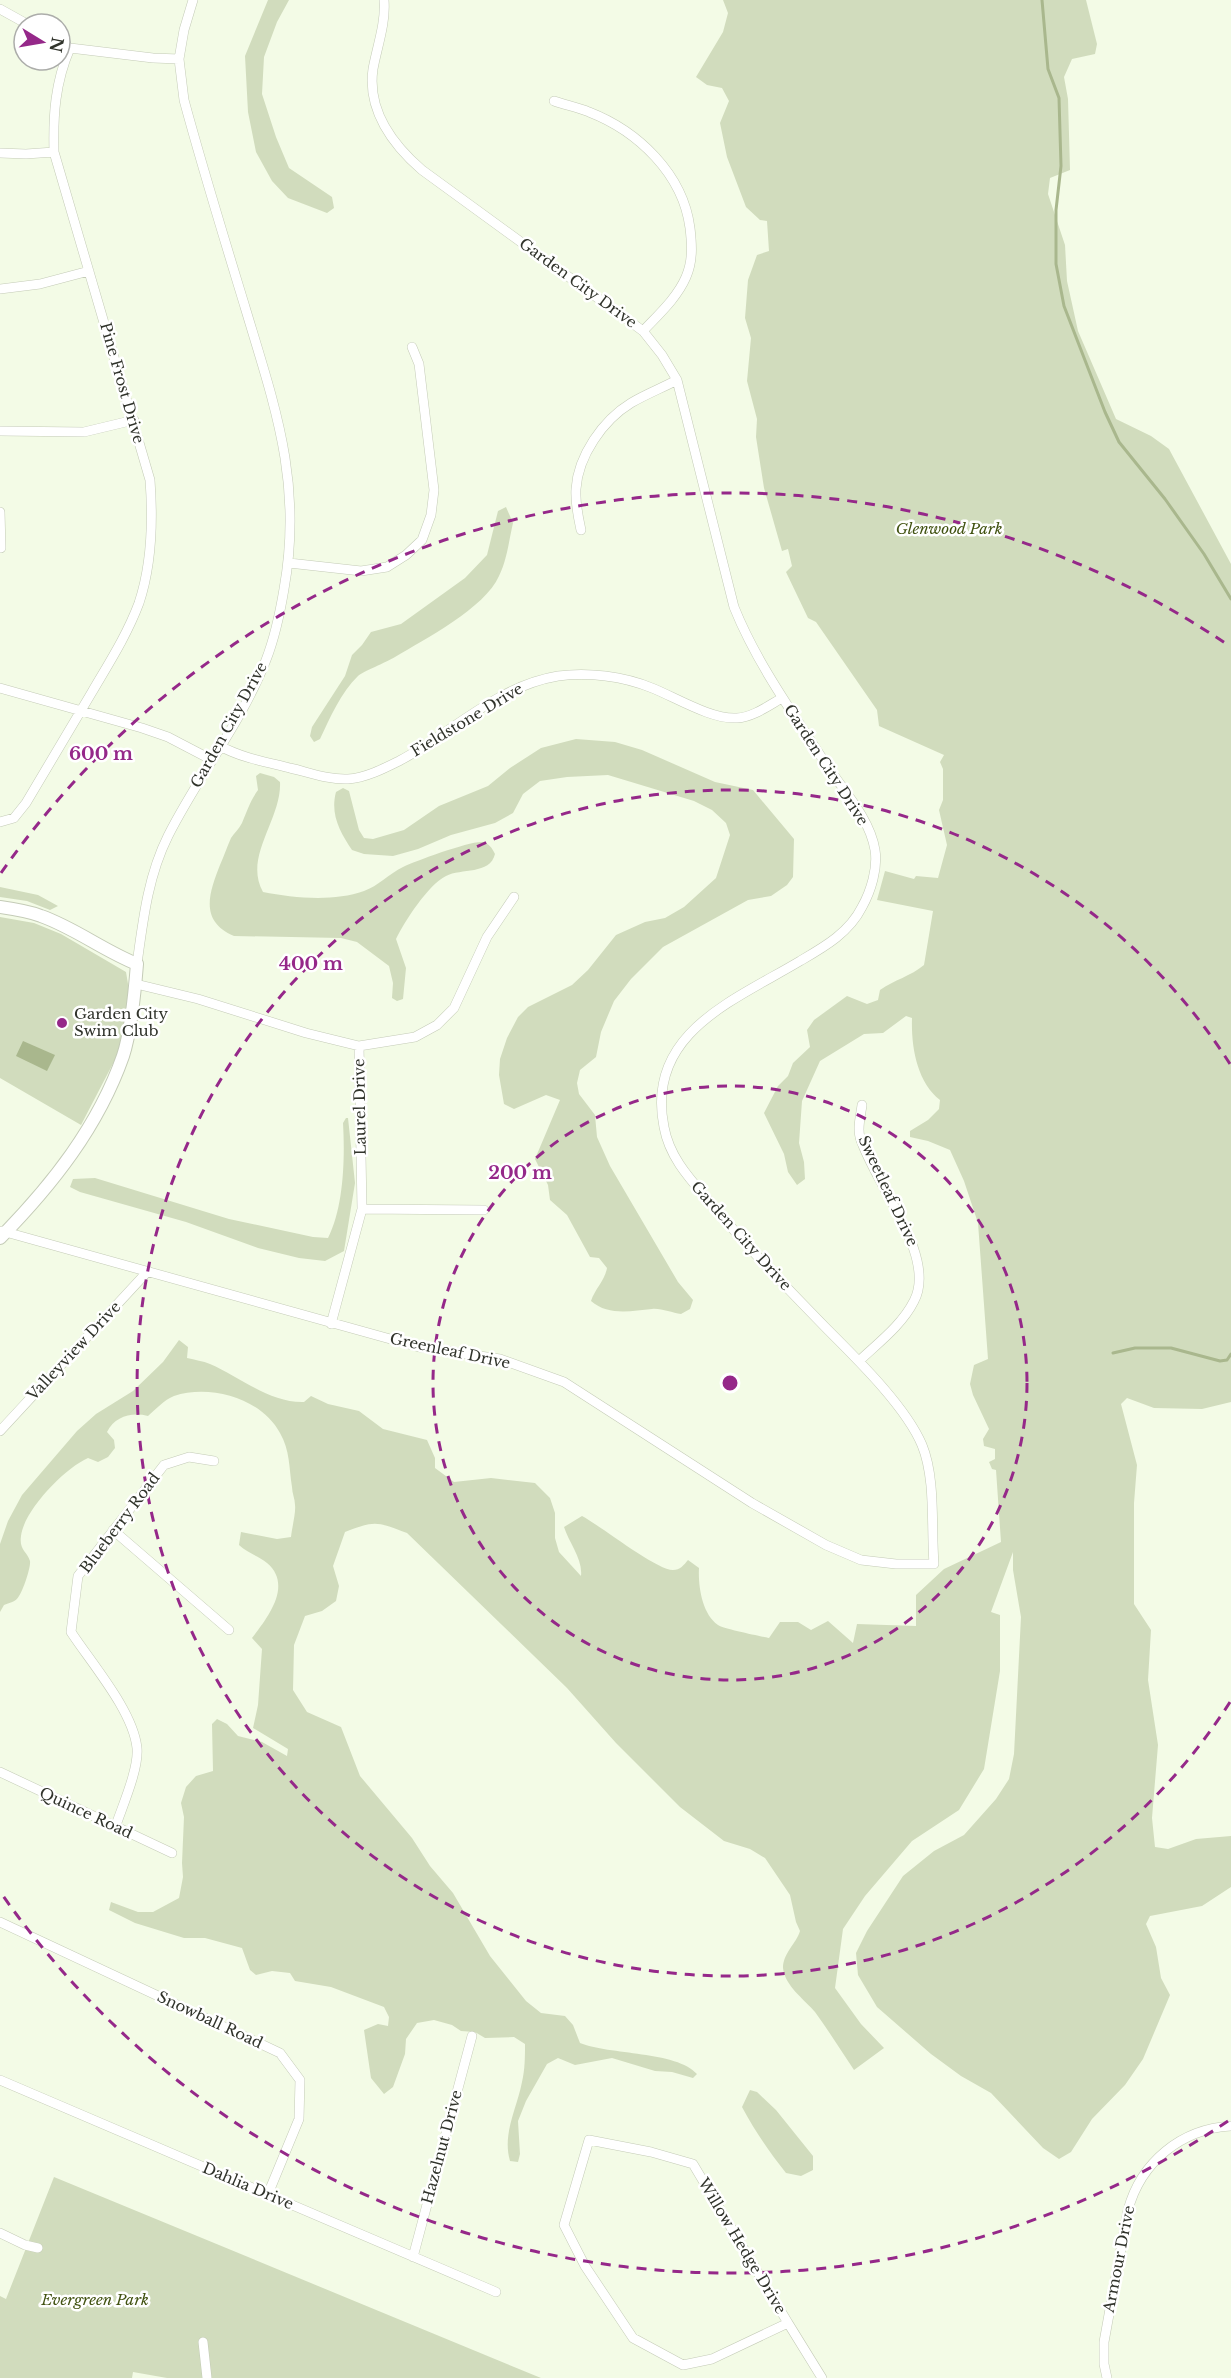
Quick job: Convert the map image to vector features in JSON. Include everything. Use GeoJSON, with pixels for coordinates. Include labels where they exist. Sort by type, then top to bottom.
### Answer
{"type":"FeatureCollection","features":[{"type":"Feature","properties":{"kind":"street","name":"Garden City Drive"},"geometry":{"type":"LineString","coordinates":[[2,1233],[51,1182],[88,1132],[123,1055],[152,876],[167,837],[266,661],[279,619],[289,563],[292,516],[282,438],[272,396],[184,100],[179,58],[193,0]]}},
{"type":"Feature","properties":{"kind":"street","name":"Garden City Drive"},"geometry":{"type":"LineString","coordinates":[[384,0],[373,73],[375,106],[386,129],[402,153],[643,331],[662,355],[677,380],[734,607],[744,632],[782,698],[866,825],[875,850],[874,878],[863,906],[848,928],[818,951],[711,1014],[688,1033],[674,1053],[665,1078],[661,1108],[671,1152],[686,1174],[750,1250],[859,1361],[912,1424],[929,1466],[934,1564]]}},
{"type":"Feature","properties":{"kind":"street"},"geometry":{"type":"LineString","coordinates":[[72,48],[153,58],[179,58]]}},
{"type":"Feature","properties":{"kind":"street","name":"Pine Frost Drive"},"geometry":{"type":"LineString","coordinates":[[0,822],[14,818],[26,803],[123,640],[139,602],[146,574],[152,516],[150,480],[134,420],[54,152],[54,102],[61,72]]}},
{"type":"Feature","properties":{"kind":"street"},"geometry":{"type":"LineString","coordinates":[[554,101],[590,112],[622,129],[653,152],[675,184],[688,215],[693,251],[686,277],[669,303],[643,331]]}},
{"type":"Feature","properties":{"kind":"street"},"geometry":{"type":"LineString","coordinates":[[0,153],[54,152]]}},
{"type":"Feature","properties":{"kind":"street"},"geometry":{"type":"LineString","coordinates":[[0,289],[40,284],[89,271]]}},
{"type":"Feature","properties":{"kind":"street"},"geometry":{"type":"LineString","coordinates":[[289,563],[361,571],[387,567],[406,555],[422,540],[431,515],[434,490],[419,364],[412,347]]}},
{"type":"Feature","properties":{"kind":"street"},"geometry":{"type":"LineString","coordinates":[[581,530],[576,506],[576,487],[581,463],[594,439],[611,419],[630,403],[677,380]]}},
{"type":"Feature","properties":{"kind":"street"},"geometry":{"type":"LineString","coordinates":[[0,431],[84,432],[134,420]]}},
{"type":"Feature","properties":{"kind":"street"},"geometry":{"type":"LineString","coordinates":[[0,512],[1,548]]}},
{"type":"Feature","properties":{"kind":"street","name":"Fieldstone Drive"},"geometry":{"type":"LineString","coordinates":[[220,746],[236,754],[327,777],[348,779],[372,773],[409,756],[509,691],[536,680],[587,675],[615,677],[650,687],[716,715],[736,718],[754,713],[782,698]]}},
{"type":"Feature","properties":{"kind":"street"},"geometry":{"type":"LineString","coordinates":[[0,688],[168,737],[212,760]]}},
{"type":"Feature","properties":{"kind":"street"},"geometry":{"type":"LineString","coordinates":[[359,1046],[415,1038],[438,1025],[454,1008],[487,937],[513,897]]}},
{"type":"Feature","properties":{"kind":"street"},"geometry":{"type":"LineString","coordinates":[[0,907],[48,918],[138,964]]}},
{"type":"Feature","properties":{"kind":"street","name":"Laurel Drive"},"geometry":{"type":"LineString","coordinates":[[136,984],[198,999],[306,1033],[359,1046],[362,1209],[331,1324]]}},
{"type":"Feature","properties":{"kind":"street","name":"Sweetleaf Drive"},"geometry":{"type":"LineString","coordinates":[[859,1361],[902,1321],[916,1299],[920,1271],[916,1250],[859,1135],[862,1105]]}},
{"type":"Feature","properties":{"kind":"street"},"geometry":{"type":"LineString","coordinates":[[362,1209],[484,1210]]}},
{"type":"Feature","properties":{"kind":"street","name":"Greenleaf Drive"},"geometry":{"type":"LineString","coordinates":[[2,1233],[148,1270],[331,1324],[419,1347],[500,1359],[564,1382],[752,1503],[826,1545],[861,1560],[896,1564],[934,1564]]}},
{"type":"Feature","properties":{"kind":"street","name":"Valleyview Drive"},"geometry":{"type":"LineString","coordinates":[[0,1431],[148,1270]]}},
{"type":"Feature","properties":{"kind":"street","name":"Blueberry Road"},"geometry":{"type":"LineString","coordinates":[[115,1827],[131,1783],[137,1749],[128,1716],[71,1632],[78,1576],[164,1465],[189,1457],[214,1461]]}},
{"type":"Feature","properties":{"kind":"street"},"geometry":{"type":"LineString","coordinates":[[113,1530],[229,1630]]}},
{"type":"Feature","properties":{"kind":"street","name":"Quince Road"},"geometry":{"type":"LineString","coordinates":[[0,1772],[172,1853]]}},
{"type":"Feature","properties":{"kind":"street","name":"Snowball Road"},"geometry":{"type":"LineString","coordinates":[[0,1922],[280,2053],[300,2080],[299,2119],[268,2194]]}},
{"type":"Feature","properties":{"kind":"street","name":"Hazelnut Drive"},"geometry":{"type":"LineString","coordinates":[[413,2257],[472,2037]]}},
{"type":"Feature","properties":{"kind":"street","name":"Dahlia Drive"},"geometry":{"type":"LineString","coordinates":[[0,2080],[496,2292]]}},
{"type":"Feature","properties":{"kind":"street","name":"Armour Drive"},"geometry":{"type":"LineString","coordinates":[[1107,2378],[1104,2364],[1104,2342],[1128,2210],[1137,2184],[1157,2159],[1182,2139],[1218,2127],[1231,2126]]}},
{"type":"Feature","properties":{"kind":"street","name":"Willow Hedge Drive"},"geometry":{"type":"LineString","coordinates":[[788,2323],[712,2359],[683,2365],[633,2338],[585,2266],[564,2225],[589,2140],[651,2152],[693,2164],[822,2378]]}},
{"type":"Feature","properties":{"kind":"street"},"geometry":{"type":"LineString","coordinates":[[0,2233],[25,2245],[38,2248]]}},
{"type":"Feature","properties":{"kind":"street"},"geometry":{"type":"LineString","coordinates":[[203,2343],[207,2378]]}},
{"type":"Feature","properties":{"kind":"green space"},"geometry":{"type":"Polygon","coordinates":[[[268,0],[289,0],[277,22],[264,57],[262,94],[289,168],[332,197],[334,208],[327,213],[288,198],[272,181],[256,152],[248,112],[245,56],[268,0]]]}},
{"type":"Feature","properties":{"kind":"green space","name":"Glenwood Park"},"geometry":{"type":"Polygon","coordinates":[[[723,0],[1086,0],[1097,44],[1095,54],[1072,59],[1064,77],[1068,99],[1070,170],[1050,178],[1048,194],[1065,245],[1067,281],[1078,331],[1116,419],[1151,436],[1169,449],[1231,564],[1231,1402],[1202,1409],[1154,1408],[1127,1398],[1121,1404],[1137,1465],[1134,1503],[1134,1604],[1151,1630],[1148,1680],[1158,1745],[1152,1818],[1155,1847],[1168,1849],[1196,1839],[1231,1836],[1231,1887],[1202,1906],[1150,1916],[1146,1924],[1156,1947],[1161,1978],[1170,1995],[1143,2059],[1125,2085],[1092,2119],[1071,2152],[1059,2159],[1043,2148],[991,2093],[961,2076],[931,2054],[877,2007],[858,1975],[856,1953],[867,1931],[903,1876],[934,1851],[964,1835],[996,1799],[1009,1779],[1014,1754],[1021,1617],[1013,1570],[1013,1552],[991,1612],[1000,1615],[1000,1671],[984,1769],[959,1810],[912,1841],[865,1896],[843,1929],[835,1988],[861,2024],[884,2048],[854,2070],[815,2012],[784,1975],[785,1958],[800,1931],[790,1895],[765,1858],[750,1849],[724,1841],[680,1807],[616,1743],[567,1688],[407,1533],[376,1524],[345,1532],[333,1566],[339,1586],[336,1601],[322,1611],[305,1616],[294,1645],[293,1690],[307,1712],[341,1727],[360,1776],[412,1838],[430,1866],[453,1893],[490,1956],[526,2001],[541,2013],[565,2016],[573,2025],[580,2043],[659,2057],[674,2061],[697,2074],[693,2078],[672,2072],[655,2071],[612,2058],[575,2065],[558,2058],[547,2064],[526,2101],[518,2121],[520,2154],[518,2162],[510,2161],[508,2141],[523,2077],[525,2044],[514,2037],[485,2038],[475,2032],[461,2031],[452,2025],[434,2020],[417,2023],[406,2039],[405,2054],[393,2087],[384,2094],[371,2078],[364,2030],[378,2024],[388,2026],[389,2017],[384,2007],[331,1987],[295,1981],[290,1973],[272,1971],[256,1975],[250,1970],[242,1948],[205,1938],[184,1938],[135,1923],[109,1910],[111,1902],[138,1912],[153,1912],[179,1898],[183,1877],[184,1817],[181,1803],[186,1787],[196,1776],[213,1771],[212,1724],[217,1719],[227,1724],[238,1736],[262,1742],[287,1756],[288,1749],[253,1728],[258,1705],[262,1649],[252,1638],[271,1611],[278,1591],[278,1581],[267,1563],[239,1545],[241,1532],[277,1539],[291,1537],[295,1500],[289,1459],[283,1439],[271,1421],[248,1403],[218,1393],[203,1392],[174,1396],[163,1402],[148,1416],[130,1415],[119,1419],[107,1432],[114,1440],[115,1448],[108,1457],[98,1462],[88,1458],[68,1471],[47,1491],[30,1514],[21,1536],[22,1547],[30,1561],[23,1589],[18,1598],[4,1605],[0,1612],[0,1544],[8,1521],[22,1495],[77,1431],[96,1414],[133,1391],[163,1362],[179,1340],[188,1347],[187,1358],[210,1364],[267,1394],[304,1402],[311,1396],[328,1404],[359,1411],[383,1429],[427,1440],[435,1458],[435,1468],[454,1482],[491,1478],[535,1483],[550,1498],[555,1513],[555,1538],[559,1552],[581,1576],[578,1557],[564,1527],[582,1516],[642,1556],[665,1568],[678,1569],[688,1560],[699,1568],[700,1591],[708,1614],[718,1625],[734,1630],[769,1638],[780,1622],[798,1622],[811,1630],[828,1621],[853,1643],[857,1624],[916,1626],[916,1595],[944,1569],[1001,1542],[996,1470],[992,1469],[989,1462],[995,1459],[995,1449],[984,1446],[983,1439],[989,1429],[970,1384],[974,1365],[988,1359],[978,1223],[964,1181],[950,1150],[910,1137],[910,1131],[928,1120],[939,1109],[940,1100],[926,1084],[917,1063],[912,1018],[906,1016],[883,1033],[864,1034],[820,1061],[802,1101],[799,1143],[804,1162],[805,1179],[797,1185],[788,1172],[784,1154],[764,1113],[778,1086],[788,1076],[793,1063],[810,1047],[807,1030],[814,1020],[847,996],[867,1004],[878,1000],[880,990],[924,965],[933,911],[877,900],[885,871],[914,879],[916,876],[938,878],[947,845],[939,810],[943,800],[943,769],[940,762],[944,755],[879,726],[877,710],[816,622],[808,618],[786,572],[792,566],[788,549],[782,551],[764,488],[756,437],[757,419],[747,381],[751,338],[745,318],[748,280],[757,255],[769,251],[767,221],[760,220],[746,207],[727,157],[720,123],[729,101],[722,88],[707,85],[696,77],[723,32],[728,13],[723,0]]]}},
{"type":"Feature","properties":{"kind":"green space"},"geometry":{"type":"Polygon","coordinates":[[[506,507],[513,523],[504,563],[492,588],[481,600],[453,622],[358,676],[341,697],[320,739],[314,742],[310,736],[312,727],[345,676],[352,655],[371,632],[401,624],[465,578],[487,555],[498,511],[506,507]]]}},
{"type":"Feature","properties":{"kind":"green space"},"geometry":{"type":"Polygon","coordinates":[[[576,739],[615,742],[642,750],[715,782],[753,790],[794,839],[793,877],[787,885],[771,896],[748,900],[663,947],[631,979],[614,1001],[601,1032],[596,1057],[580,1070],[577,1083],[579,1094],[595,1115],[597,1137],[610,1166],[678,1282],[693,1300],[690,1309],[681,1314],[655,1309],[612,1311],[591,1301],[607,1268],[599,1258],[590,1257],[567,1215],[550,1200],[548,1185],[535,1159],[560,1100],[546,1095],[514,1109],[504,1104],[499,1075],[500,1059],[507,1038],[518,1017],[528,1007],[572,985],[588,970],[616,935],[645,922],[665,918],[684,907],[716,878],[730,835],[726,823],[712,810],[694,801],[608,775],[540,781],[523,794],[513,813],[495,823],[451,835],[418,849],[393,856],[364,854],[352,850],[340,830],[335,815],[336,792],[343,788],[349,791],[359,830],[364,838],[373,839],[404,830],[439,806],[488,786],[510,768],[541,748],[576,739]]]}},
{"type":"Feature","properties":{"kind":"green space"},"geometry":{"type":"Polygon","coordinates":[[[260,773],[274,777],[280,782],[275,810],[260,852],[258,879],[263,892],[314,898],[340,897],[369,889],[403,867],[455,848],[482,842],[493,850],[495,854],[487,865],[446,876],[439,881],[425,895],[405,923],[396,939],[406,968],[403,999],[397,1001],[392,998],[393,983],[389,966],[357,942],[341,938],[234,936],[216,923],[211,914],[210,896],[231,838],[241,825],[258,790],[256,776],[260,773]]]}},
{"type":"Feature","properties":{"kind":"green space"},"geometry":{"type":"Polygon","coordinates":[[[0,887],[38,895],[58,906],[50,910],[27,901],[0,897],[0,887]]]}},
{"type":"Feature","properties":{"kind":"green space","name":"Garden City Swim Club"},"geometry":{"type":"Polygon","coordinates":[[[0,917],[34,923],[61,934],[126,972],[130,996],[120,1050],[81,1125],[0,1078],[0,917]]]}},
{"type":"Feature","properties":{"kind":"green space"},"geometry":{"type":"Polygon","coordinates":[[[348,1118],[355,1183],[344,1251],[325,1261],[299,1258],[258,1248],[186,1222],[80,1192],[70,1187],[73,1179],[95,1178],[229,1219],[313,1237],[328,1238],[340,1197],[344,1151],[343,1123],[348,1118]]]}},
{"type":"Feature","properties":{"kind":"green space"},"geometry":{"type":"Polygon","coordinates":[[[750,2090],[757,2092],[776,2110],[813,2156],[813,2170],[801,2176],[786,2173],[762,2141],[742,2107],[750,2090]]]}},
{"type":"Feature","properties":{"kind":"green space","name":"Evergreen Park"},"geometry":{"type":"Polygon","coordinates":[[[54,2177],[541,2378],[167,2378],[133,2372],[132,2378],[0,2378],[0,2296],[6,2299],[54,2177]]]}},
{"type":"Feature","properties":{"kind":"shaded area"},"geometry":{"type":"Polygon","coordinates":[[[23,1041],[55,1055],[47,1071],[16,1056],[23,1041]]]}},
{"type":"Feature","properties":{"kind":"waterway"},"geometry":{"type":"LineString","coordinates":[[1042,0],[1048,69],[1059,98],[1061,166],[1056,210],[1056,264],[1064,306],[1119,442],[1165,499],[1204,554],[1231,599]]}},
{"type":"Feature","properties":{"kind":"waterway"},"geometry":{"type":"LineString","coordinates":[[1113,1353],[1135,1348],[1171,1348],[1220,1361],[1227,1360],[1231,1354]]}},
{"type":"Feature","properties":{"kind":"place","name":"Garden City Swim Club"},"geometry":{"type":"Point","coordinates":[62,1023]}}]}
